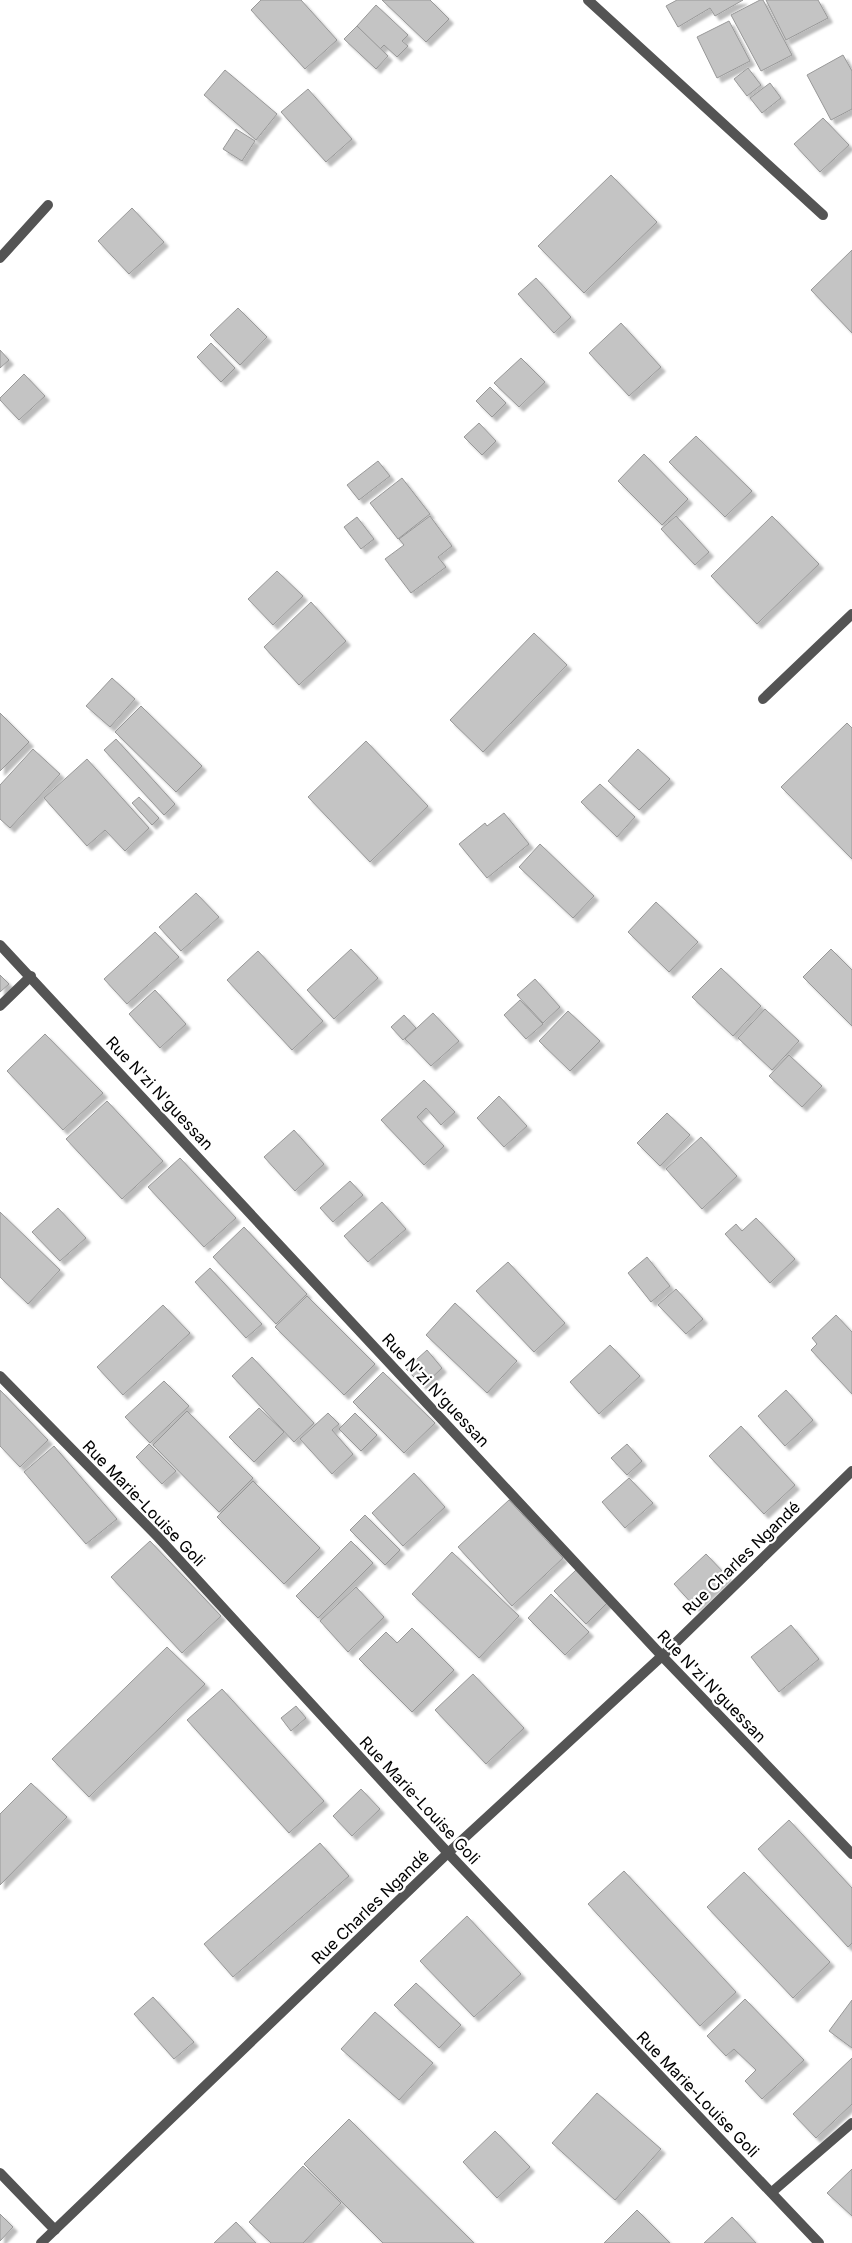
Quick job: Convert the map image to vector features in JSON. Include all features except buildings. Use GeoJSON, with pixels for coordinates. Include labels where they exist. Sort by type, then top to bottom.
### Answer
{"type":"FeatureCollection","features":[{"type":"Feature","properties":{"kind":"street"},"geometry":{"type":"LineString","coordinates":[[588,0],[823,215]]}},
{"type":"Feature","properties":{"kind":"street"},"geometry":{"type":"LineString","coordinates":[[0,258],[48,205]]}},
{"type":"Feature","properties":{"kind":"street"},"geometry":{"type":"LineString","coordinates":[[763,699],[852,614]]}},
{"type":"Feature","properties":{"kind":"street","name":"Rue N'zi N'guessan"},"geometry":{"type":"LineString","coordinates":[[0,944],[662,1656],[852,1854]]}},
{"type":"Feature","properties":{"kind":"street"},"geometry":{"type":"LineString","coordinates":[[0,1006],[31,976]]}},
{"type":"Feature","properties":{"kind":"street","name":"Rue Marie-Louise Goli"},"geometry":{"type":"LineString","coordinates":[[0,1376],[158,1537],[448,1853],[819,2243]]}},
{"type":"Feature","properties":{"kind":"street","name":"Rue Charles Ngandé"},"geometry":{"type":"LineString","coordinates":[[41,2243],[448,1853],[662,1656],[852,1471]]}},
{"type":"Feature","properties":{"kind":"street"},"geometry":{"type":"LineString","coordinates":[[772,2192],[852,2123]]}},
{"type":"Feature","properties":{"kind":"street"},"geometry":{"type":"LineString","coordinates":[[0,2173],[55,2230]]}}]}
